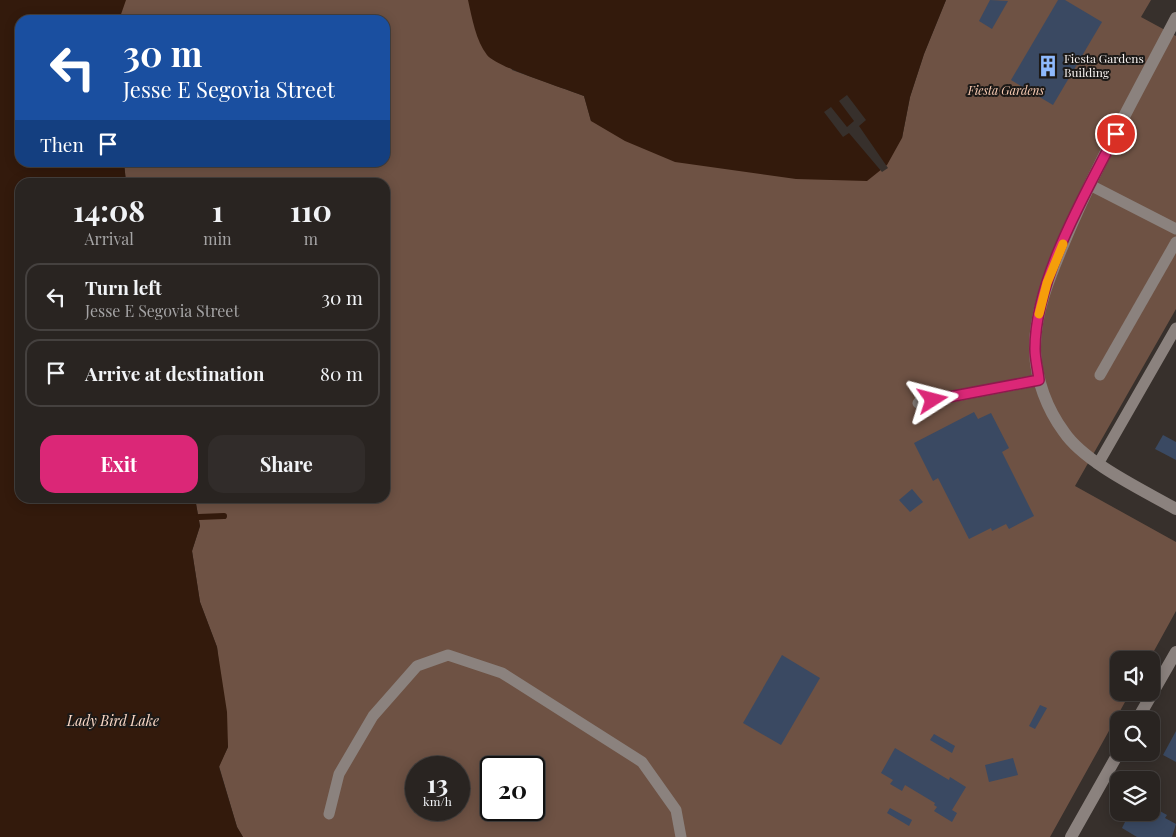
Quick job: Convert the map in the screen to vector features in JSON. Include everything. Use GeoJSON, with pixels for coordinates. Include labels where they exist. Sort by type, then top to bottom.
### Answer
{"type":"FeatureCollection","features":[{"type":"Feature","properties":{"kind":"street"},"geometry":{"type":"LineString","coordinates":[[1176,18],[1090,184],[1047,283],[1037,327],[1035,351],[1039,380],[1047,404],[1064,434],[1098,464],[1176,509]]}},
{"type":"Feature","properties":{"kind":"street"},"geometry":{"type":"LineString","coordinates":[[1142,711],[1176,652]]}},
{"type":"Feature","properties":{"kind":"street"},"geometry":{"type":"LineString","coordinates":[[1071,837],[1114,761]]}},
{"type":"Feature","properties":{"kind":"lane"},"geometry":{"type":"LineString","coordinates":[[1090,184],[1176,229]]}},
{"type":"Feature","properties":{"kind":"lane"},"geometry":{"type":"LineString","coordinates":[[1100,375],[1176,242]]}},
{"type":"Feature","properties":{"kind":"lane"},"geometry":{"type":"LineString","coordinates":[[1098,464],[1176,328]]}},
{"type":"Feature","properties":{"kind":"lane"},"geometry":{"type":"LineString","coordinates":[[918,403],[1039,380]]}},
{"type":"Feature","properties":{"kind":"lane"},"geometry":{"type":"LineString","coordinates":[[329,814],[339,774],[373,716],[417,666],[448,655],[502,673],[642,762],[676,810],[682,837]]}},
{"type":"Feature","properties":{"kind":"green space","name":"Fiesta Gardens"},"geometry":{"type":"Polygon","coordinates":[[[119,0],[473,0],[512,70],[584,96],[591,121],[902,138],[910,97],[924,54],[946,0],[1151,0],[1141,17],[1176,36],[1176,309],[1075,486],[1176,542],[1176,611],[1154,651],[1110,651],[1110,701],[1126,701],[1120,711],[1110,711],[1110,729],[1050,837],[243,837],[237,827],[219,766],[228,747],[217,647],[200,602],[192,551],[200,526],[196,503],[390,503],[390,178],[126,178],[124,167],[390,167],[390,15],[115,15],[119,0]]]}},
{"type":"Feature","properties":{"kind":"water","name":"Lady Bird Lake"},"geometry":{"type":"Polygon","coordinates":[[[0,0],[126,0],[121,15],[15,15],[15,167],[124,167],[126,178],[15,178],[15,503],[196,503],[200,526],[192,551],[200,602],[217,647],[227,712],[228,747],[219,767],[237,827],[243,837],[0,837],[0,0]]]}},
{"type":"Feature","properties":{"kind":"water"},"geometry":{"type":"Polygon","coordinates":[[[468,0],[946,0],[924,54],[910,97],[902,138],[887,165],[867,181],[796,179],[675,162],[625,141],[591,121],[584,96],[517,71],[493,60],[487,55],[477,36],[468,0]]]}},
{"type":"Feature","properties":{"kind":"pier"},"geometry":{"type":"Polygon","coordinates":[[[847,95],[866,120],[859,126],[888,168],[882,172],[849,133],[843,137],[824,112],[831,107],[847,127],[854,121],[839,101],[847,95]]]}},
{"type":"Feature","properties":{"kind":"building"},"geometry":{"type":"Polygon","coordinates":[[[990,0],[1008,1],[992,29],[979,21],[990,0]]]}},
{"type":"Feature","properties":{"kind":"building","name":"Fiesta Gardens Building"},"geometry":{"type":"Polygon","coordinates":[[[1058,0],[1065,0],[1102,22],[1053,105],[1011,80],[1058,0]]]}},
{"type":"Feature","properties":{"kind":"building"},"geometry":{"type":"Polygon","coordinates":[[[974,412],[978,419],[991,413],[1009,448],[1002,452],[1034,516],[1009,529],[1006,524],[992,531],[991,528],[969,539],[938,478],[933,481],[914,443],[974,412]]]}},
{"type":"Feature","properties":{"kind":"building"},"geometry":{"type":"Polygon","coordinates":[[[1163,435],[1176,442],[1176,460],[1155,449],[1163,435]]]}},
{"type":"Feature","properties":{"kind":"building"},"geometry":{"type":"Polygon","coordinates":[[[912,489],[923,502],[910,512],[899,500],[912,489]]]}},
{"type":"Feature","properties":{"kind":"building"},"geometry":{"type":"Polygon","coordinates":[[[782,655],[820,678],[781,745],[743,723],[782,655]]]}},
{"type":"Feature","properties":{"kind":"building"},"geometry":{"type":"Polygon","coordinates":[[[1040,705],[1047,708],[1035,729],[1029,726],[1040,705]]]}},
{"type":"Feature","properties":{"kind":"building"},"geometry":{"type":"Polygon","coordinates":[[[1176,731],[1176,762],[1163,755],[1176,731]]]}},
{"type":"Feature","properties":{"kind":"building"},"geometry":{"type":"Polygon","coordinates":[[[934,734],[955,746],[952,753],[930,740],[934,734]]]}},
{"type":"Feature","properties":{"kind":"building"},"geometry":{"type":"Polygon","coordinates":[[[895,748],[949,780],[950,777],[966,787],[952,810],[957,813],[952,822],[934,811],[937,807],[934,805],[935,803],[905,785],[902,791],[890,784],[893,780],[881,773],[895,748]]]}},
{"type":"Feature","properties":{"kind":"building"},"geometry":{"type":"Polygon","coordinates":[[[1013,758],[1018,775],[989,782],[985,765],[1013,758]]]}},
{"type":"Feature","properties":{"kind":"building"},"geometry":{"type":"Polygon","coordinates":[[[890,808],[912,820],[909,826],[887,813],[890,808]]]}},
{"type":"Feature","properties":{"kind":"building"},"geometry":{"type":"Polygon","coordinates":[[[1160,811],[1167,815],[1165,818],[1176,824],[1172,837],[1137,837],[1122,828],[1126,821],[1160,821],[1160,811]]]}},
{"type":"Feature","properties":{"kind":"waterway"},"geometry":{"type":"LineString","coordinates":[[199,517],[224,516]]}},
{"type":"Feature","properties":{"kind":"slow traffic"},"geometry":{"type":"LineString","coordinates":[[1039,314],[1047,283],[1063,244]]}},
{"type":"Feature","properties":{"kind":"place","name":"Fiesta Gardens Building"},"geometry":{"type":"Point","coordinates":[1048,66]}},
{"type":"Feature","properties":{"kind":"route"},"geometry":{"type":"LineString","coordinates":[[933,400],[1039,380],[1035,351],[1039,315],[1047,283],[1080,204],[1116,134]]}}]}
